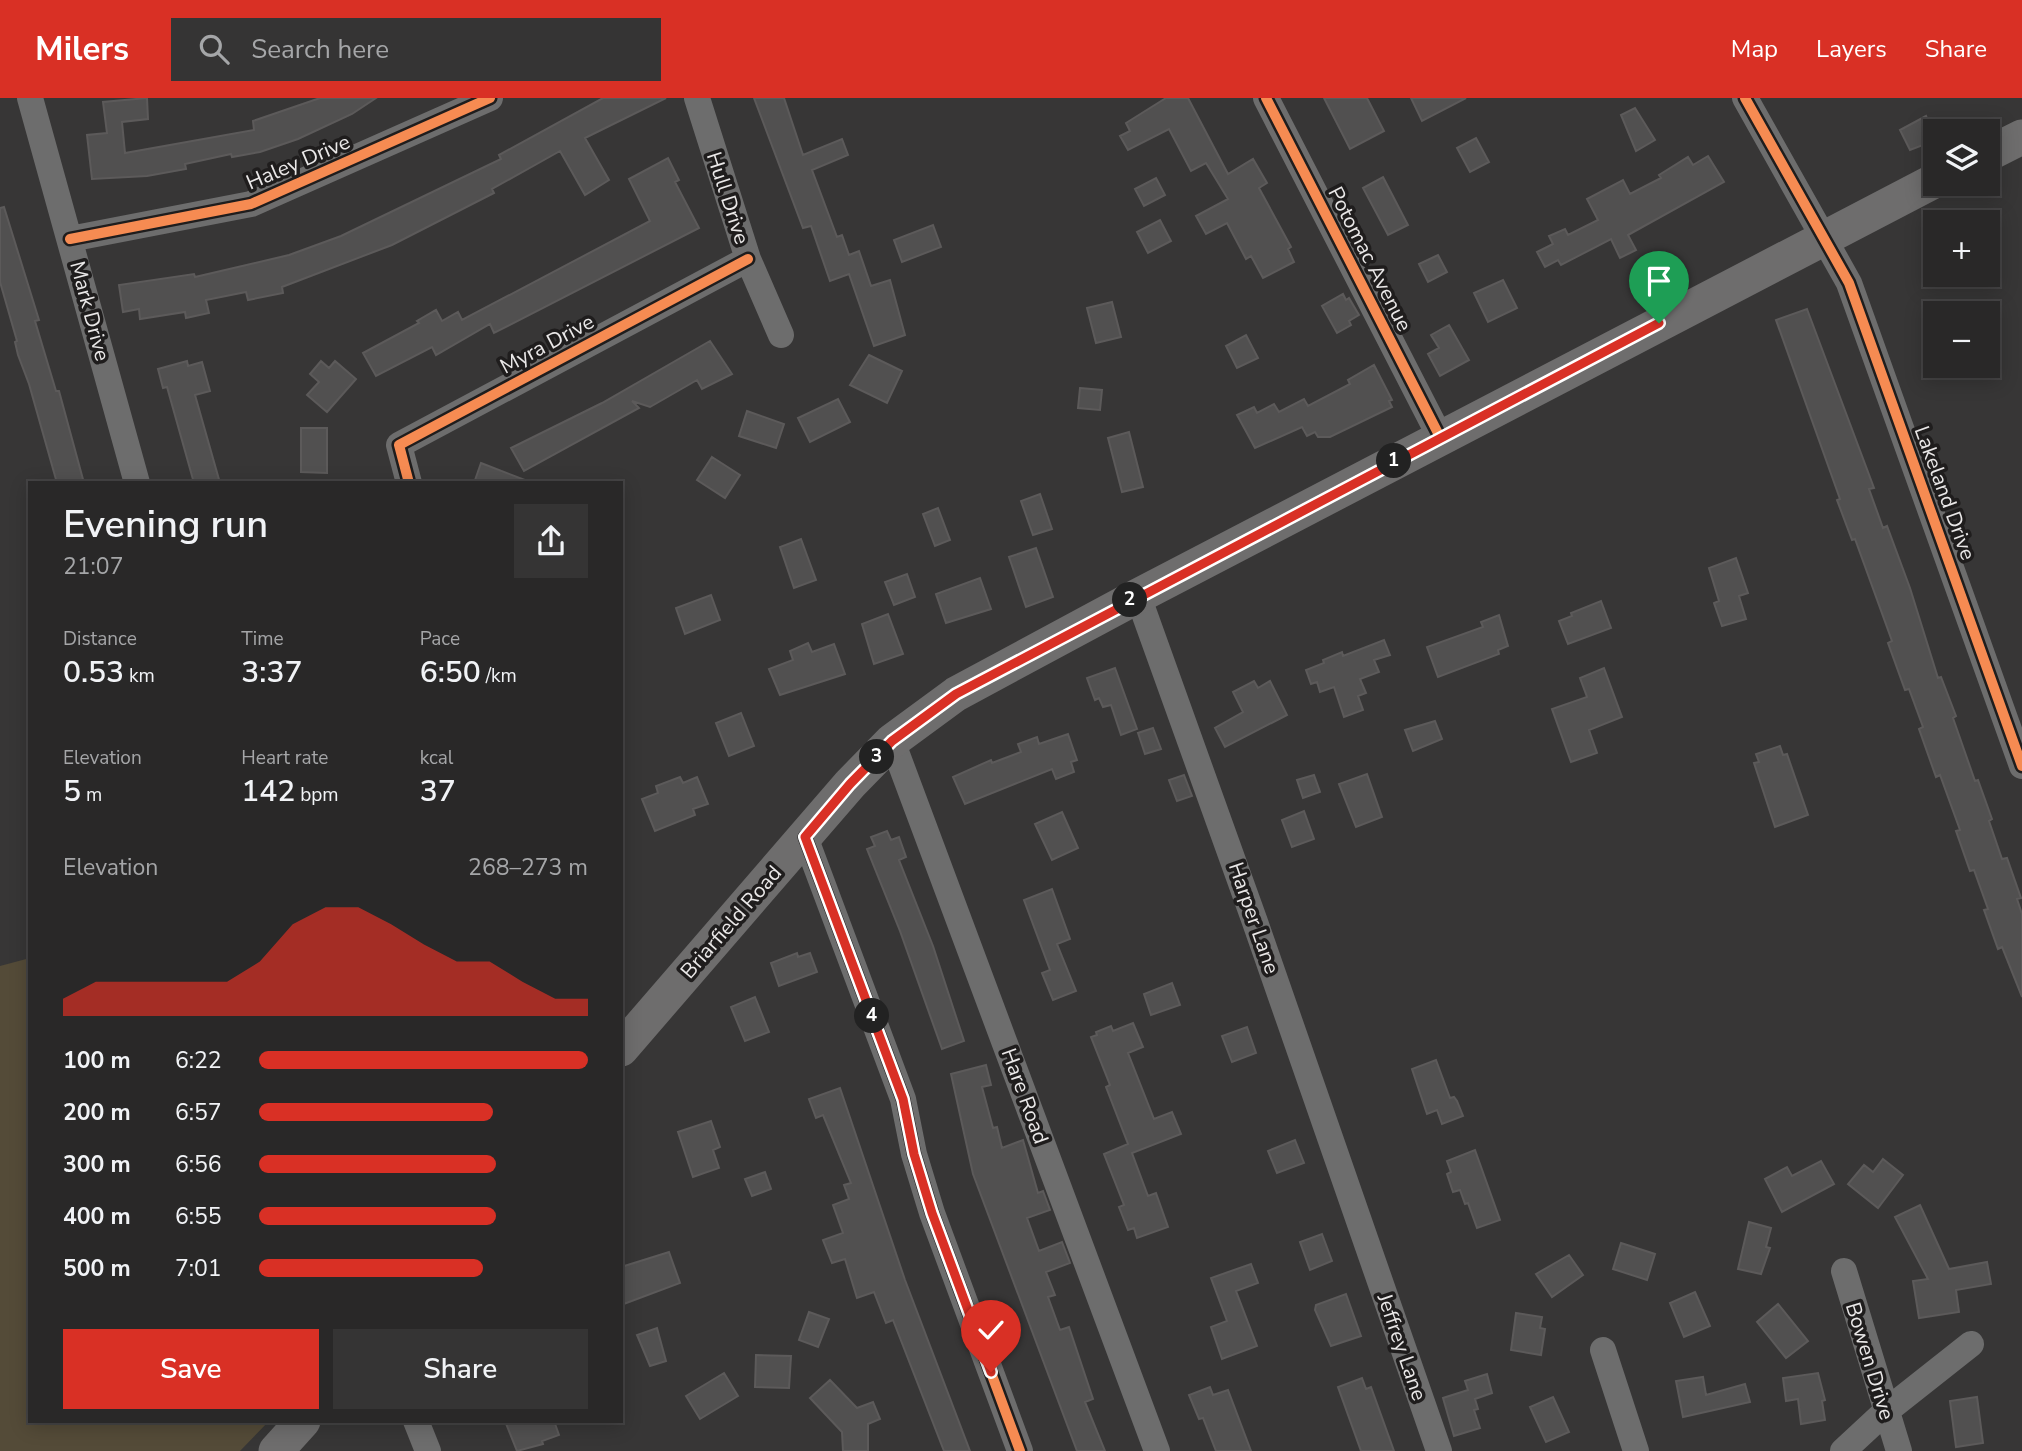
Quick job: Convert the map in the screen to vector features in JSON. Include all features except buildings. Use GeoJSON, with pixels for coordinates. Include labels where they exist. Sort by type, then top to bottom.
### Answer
{"type":"FeatureCollection","features":[{"type":"Feature","properties":{"kind":"main road"},"geometry":{"type":"LineString","coordinates":[[2000,148],[2022,137]]}},
{"type":"Feature","properties":{"kind":"main road","name":"Briarfield Road"},"geometry":{"type":"LineString","coordinates":[[623,1047],[850,784],[892,741],[956,694],[1440,437],[1923,187]]}},
{"type":"Feature","properties":{"kind":"main road"},"geometry":{"type":"LineString","coordinates":[[276,1451],[301,1423]]}},
{"type":"Feature","properties":{"kind":"street","name":"Mark Drive"},"geometry":{"type":"LineString","coordinates":[[30,98],[136,481]]}},
{"type":"Feature","properties":{"kind":"street","name":"Haley Drive"},"geometry":{"type":"LineString","coordinates":[[70,239],[251,204],[490,98]]}},
{"type":"Feature","properties":{"kind":"street","name":"Hull Drive"},"geometry":{"type":"LineString","coordinates":[[697,98],[748,259],[780,335]]}},
{"type":"Feature","properties":{"kind":"street","name":"Potomac Avenue"},"geometry":{"type":"LineString","coordinates":[[1266,98],[1440,437]]}},
{"type":"Feature","properties":{"kind":"street","name":"Lakeland Drive"},"geometry":{"type":"LineString","coordinates":[[1745,98],[1825,236],[1849,283],[2021,763]]}},
{"type":"Feature","properties":{"kind":"street","name":"Myra Drive"},"geometry":{"type":"LineString","coordinates":[[409,481],[399,444],[748,259]]}},
{"type":"Feature","properties":{"kind":"street","name":"Harper Lane"},"geometry":{"type":"LineString","coordinates":[[1138,596],[1366,1242]]}},
{"type":"Feature","properties":{"kind":"street","name":"Hare Road"},"geometry":{"type":"LineString","coordinates":[[892,741],[1157,1451]]}},
{"type":"Feature","properties":{"kind":"street"},"geometry":{"type":"LineString","coordinates":[[805,837],[903,1099],[914,1154],[932,1213],[1020,1451]]}},
{"type":"Feature","properties":{"kind":"street","name":"Jeffrey Lane"},"geometry":{"type":"LineString","coordinates":[[1366,1242],[1439,1451]]}},
{"type":"Feature","properties":{"kind":"street","name":"Bowen Drive"},"geometry":{"type":"LineString","coordinates":[[1843,1271],[1899,1451]]}},
{"type":"Feature","properties":{"kind":"street"},"geometry":{"type":"LineString","coordinates":[[1843,1451],[1885,1412],[1971,1344]]}},
{"type":"Feature","properties":{"kind":"street"},"geometry":{"type":"LineString","coordinates":[[1603,1350],[1636,1451]]}},
{"type":"Feature","properties":{"kind":"street"},"geometry":{"type":"LineString","coordinates":[[417,1423],[428,1451]]}},
{"type":"Feature","properties":{"kind":"shaded area"},"geometry":{"type":"Polygon","coordinates":[[[28,959],[28,1423],[267,1423],[240,1451],[0,1451],[0,966],[28,959]]]}},
{"type":"Feature","properties":{"kind":"cycle path"},"geometry":{"type":"LineString","coordinates":[[70,239],[251,204],[490,98]]}},
{"type":"Feature","properties":{"kind":"cycle path"},"geometry":{"type":"LineString","coordinates":[[1266,98],[1440,437]]}},
{"type":"Feature","properties":{"kind":"cycle path"},"geometry":{"type":"LineString","coordinates":[[1745,98],[1849,283],[2022,766]]}},
{"type":"Feature","properties":{"kind":"cycle path"},"geometry":{"type":"LineString","coordinates":[[408,481],[399,445],[748,259]]}},
{"type":"Feature","properties":{"kind":"cycle path"},"geometry":{"type":"LineString","coordinates":[[805,837],[903,1099],[914,1154],[932,1213],[1020,1451]]}},
{"type":"Feature","properties":{"kind":"route"},"geometry":{"type":"LineString","coordinates":[[991,1372],[932,1213],[914,1154],[903,1099],[805,837],[850,784],[892,741],[956,694],[1659,323]]}}]}
